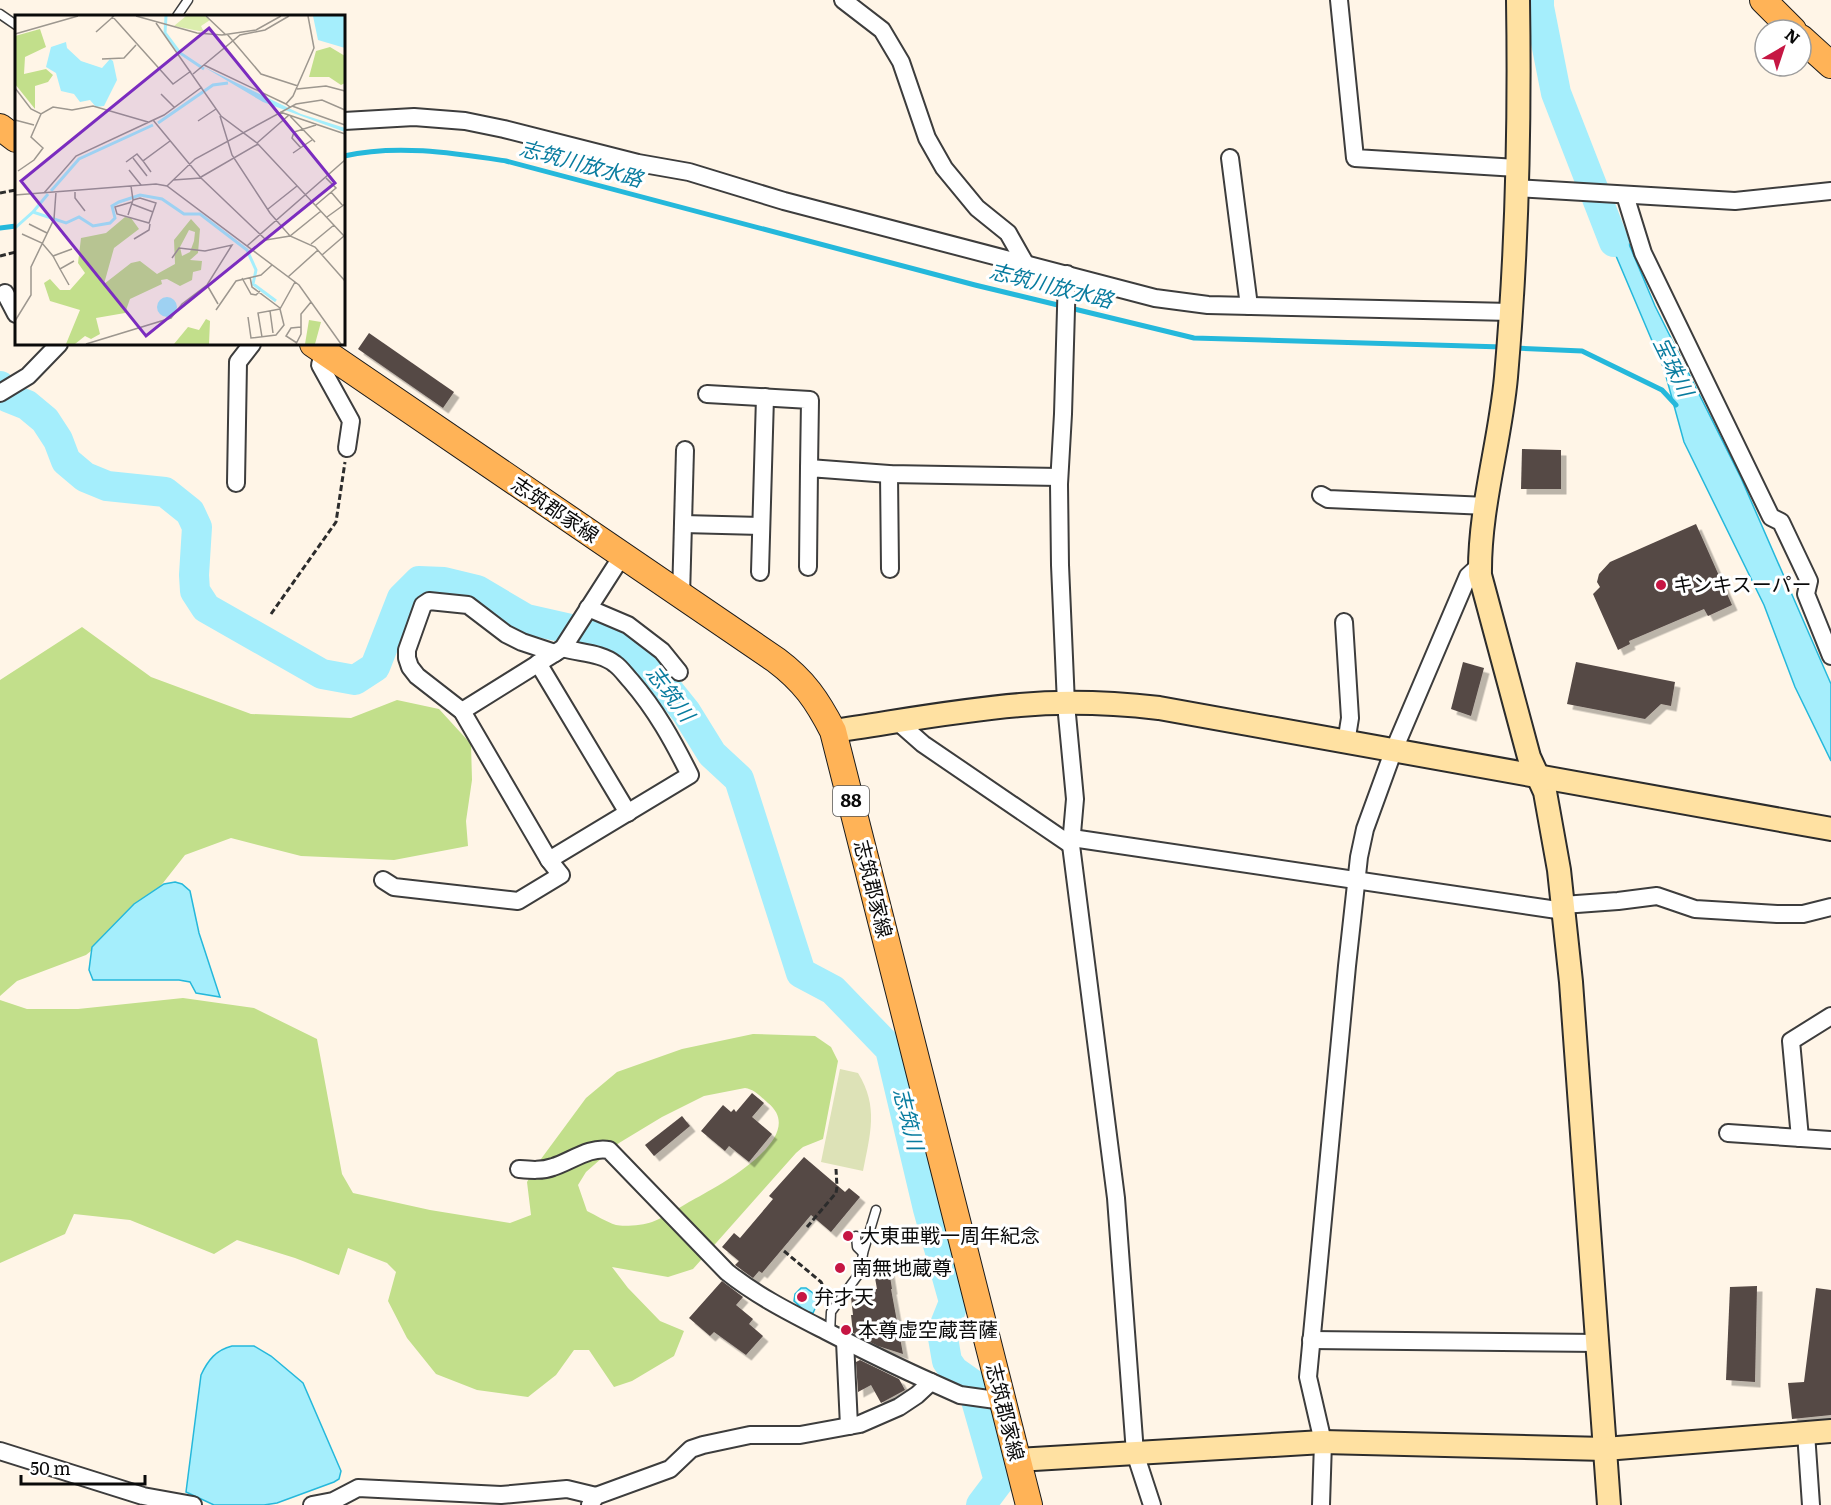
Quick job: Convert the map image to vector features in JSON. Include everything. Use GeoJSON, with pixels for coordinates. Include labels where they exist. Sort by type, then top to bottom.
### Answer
{"type":"FeatureCollection","features":[{"type":"Feature","properties":{"kind":"main road"},"geometry":{"type":"LineString","coordinates":[[1763,0],[1781,18]]}},
{"type":"Feature","properties":{"kind":"main road"},"geometry":{"type":"LineString","coordinates":[[1813,49],[1831,65]]}},
{"type":"Feature","properties":{"kind":"main road"},"geometry":{"type":"LineString","coordinates":[[0,128],[15,138]]}},
{"type":"Feature","properties":{"kind":"main road","name":"志筑郡家線"},"geometry":{"type":"LineString","coordinates":[[319,347],[794,675],[812,693],[833,731],[996,1401],[1017,1460],[1029,1505]]}},
{"type":"Feature","properties":{"kind":"street"},"geometry":{"type":"LineString","coordinates":[[843,0],[882,30],[901,62],[927,138],[944,168],[977,208],[1008,233],[1025,263]]}},
{"type":"Feature","properties":{"kind":"street"},"geometry":{"type":"LineString","coordinates":[[1339,0],[1355,158],[1517,178],[1579,193],[1735,201],[1831,191]]}},
{"type":"Feature","properties":{"kind":"street"},"geometry":{"type":"LineString","coordinates":[[1518,0],[1520,74],[1511,316],[1502,422],[1480,545],[1480,574],[1529,757],[1545,792],[1554,834],[1564,908],[1609,1505]]}},
{"type":"Feature","properties":{"kind":"street"},"geometry":{"type":"LineString","coordinates":[[345,121],[414,117],[504,129],[628,161],[689,172],[784,201],[1155,298],[1208,305],[1511,316]]}},
{"type":"Feature","properties":{"kind":"street"},"geometry":{"type":"LineString","coordinates":[[1230,158],[1249,306]]}},
{"type":"Feature","properties":{"kind":"street"},"geometry":{"type":"LineString","coordinates":[[1621,195],[1663,297],[1771,518],[1781,522],[1809,581],[1806,594],[1831,656]]}},
{"type":"Feature","properties":{"kind":"street"},"geometry":{"type":"LineString","coordinates":[[1067,274],[1059,477],[1066,704],[1075,799],[1071,841],[1116,1198],[1135,1453],[1152,1505]]}},
{"type":"Feature","properties":{"kind":"street"},"geometry":{"type":"LineString","coordinates":[[5,293],[15,312]]}},
{"type":"Feature","properties":{"kind":"street"},"geometry":{"type":"LineString","coordinates":[[236,483],[238,362],[251,345]]}},
{"type":"Feature","properties":{"kind":"street"},"geometry":{"type":"LineString","coordinates":[[0,393],[38,368],[52,346]]}},
{"type":"Feature","properties":{"kind":"street"},"geometry":{"type":"LineString","coordinates":[[319,347],[320,365],[351,421],[347,448]]}},
{"type":"Feature","properties":{"kind":"street"},"geometry":{"type":"LineString","coordinates":[[707,394],[810,400],[808,567]]}},
{"type":"Feature","properties":{"kind":"street"},"geometry":{"type":"LineString","coordinates":[[760,572],[765,397]]}},
{"type":"Feature","properties":{"kind":"street"},"geometry":{"type":"LineString","coordinates":[[681,597],[685,450]]}},
{"type":"Feature","properties":{"kind":"street"},"geometry":{"type":"LineString","coordinates":[[809,468],[890,474],[1059,477]]}},
{"type":"Feature","properties":{"kind":"street"},"geometry":{"type":"LineString","coordinates":[[890,474],[890,568]]}},
{"type":"Feature","properties":{"kind":"street"},"geometry":{"type":"LineString","coordinates":[[1321,495],[1328,499],[1487,506]]}},
{"type":"Feature","properties":{"kind":"street"},"geometry":{"type":"LineString","coordinates":[[684,524],[760,526]]}},
{"type":"Feature","properties":{"kind":"street"},"geometry":{"type":"LineString","coordinates":[[462,711],[562,647],[622,556]]}},
{"type":"Feature","properties":{"kind":"street"},"geometry":{"type":"LineString","coordinates":[[1321,1505],[1323,1442],[1308,1377],[1356,881],[1365,829],[1393,752],[1468,576],[1480,565]]}},
{"type":"Feature","properties":{"kind":"street"},"geometry":{"type":"LineString","coordinates":[[383,880],[394,886],[518,901],[561,875],[549,860],[462,711],[417,676],[410,667],[407,650],[423,604],[429,601],[468,605],[506,634],[522,642],[562,647],[579,653],[603,657],[615,664],[649,702],[670,735],[690,775],[549,860]]}},
{"type":"Feature","properties":{"kind":"street"},"geometry":{"type":"LineString","coordinates":[[584,613],[628,626],[662,651],[679,672]]}},
{"type":"Feature","properties":{"kind":"street"},"geometry":{"type":"LineString","coordinates":[[1344,621],[1350,718],[1346,743]]}},
{"type":"Feature","properties":{"kind":"street"},"geometry":{"type":"LineString","coordinates":[[538,663],[627,813]]}},
{"type":"Feature","properties":{"kind":"street"},"geometry":{"type":"LineString","coordinates":[[833,731],[1023,704],[1125,704],[1159,708],[1393,752],[1831,829]]}},
{"type":"Feature","properties":{"kind":"street"},"geometry":{"type":"LineString","coordinates":[[898,722],[923,744],[1071,841],[1564,908],[1657,896],[1695,909],[1803,914],[1831,907]]}},
{"type":"Feature","properties":{"kind":"street"},"geometry":{"type":"LineString","coordinates":[[1800,1138],[1791,1041],[1831,1016]]}},
{"type":"Feature","properties":{"kind":"street"},"geometry":{"type":"LineString","coordinates":[[1728,1133],[1831,1140]]}},
{"type":"Feature","properties":{"kind":"street"},"geometry":{"type":"LineString","coordinates":[[519,1169],[551,1168],[583,1154],[603,1149],[609,1150],[727,1272],[747,1288],[877,1358],[960,1395],[996,1401]]}},
{"type":"Feature","properties":{"kind":"street"},"geometry":{"type":"LineString","coordinates":[[1311,1340],[1598,1343]]}},
{"type":"Feature","properties":{"kind":"street"},"geometry":{"type":"LineString","coordinates":[[845,1341],[849,1426]]}},
{"type":"Feature","properties":{"kind":"street"},"geometry":{"type":"LineString","coordinates":[[312,1505],[333,1501],[358,1488],[501,1494],[567,1489],[593,1501],[670,1468],[691,1449],[703,1444],[750,1435],[800,1435],[861,1424],[898,1407],[917,1395],[930,1382]]}},
{"type":"Feature","properties":{"kind":"street"},"geometry":{"type":"LineString","coordinates":[[1017,1460],[1323,1442],[1605,1449],[1831,1431]]}},
{"type":"Feature","properties":{"kind":"street"},"geometry":{"type":"LineString","coordinates":[[1806,1433],[1811,1505]]}},
{"type":"Feature","properties":{"kind":"street"},"geometry":{"type":"LineString","coordinates":[[0,1451],[143,1496],[193,1505]]}},
{"type":"Feature","properties":{"kind":"lane"},"geometry":{"type":"LineString","coordinates":[[178,15],[188,0]]}},
{"type":"Feature","properties":{"kind":"lane"},"geometry":{"type":"LineString","coordinates":[[0,14],[15,24]]}},
{"type":"Feature","properties":{"kind":"lane"},"geometry":{"type":"LineString","coordinates":[[830,1333],[831,1312],[859,1275],[876,1209]]}},
{"type":"Feature","properties":{"kind":"lane"},"geometry":{"type":"LineString","coordinates":[[856,1236],[856,1247],[863,1253]]}},
{"type":"Feature","properties":{"kind":"path"},"geometry":{"type":"LineString","coordinates":[[0,193],[15,190]]}},
{"type":"Feature","properties":{"kind":"path"},"geometry":{"type":"LineString","coordinates":[[0,256],[15,252]]}},
{"type":"Feature","properties":{"kind":"path"},"geometry":{"type":"LineString","coordinates":[[271,614],[336,522],[347,448]]}},
{"type":"Feature","properties":{"kind":"path"},"geometry":{"type":"LineString","coordinates":[[807,1227],[836,1193],[836,1169]]}},
{"type":"Feature","properties":{"kind":"path"},"geometry":{"type":"LineString","coordinates":[[784,1251],[821,1282],[826,1290],[831,1312]]}},
{"type":"Feature","properties":{"kind":"green space"},"geometry":{"type":"Polygon","coordinates":[[[82,627],[151,677],[251,714],[351,718],[397,700],[439,709],[471,744],[472,780],[466,821],[468,846],[394,860],[301,856],[231,838],[185,855],[141,911],[86,955],[17,981],[0,996],[0,680],[82,627]]]}},
{"type":"Feature","properties":{"kind":"green space"},"geometry":{"type":"Polygon","coordinates":[[[183,998],[254,1008],[317,1039],[342,1174],[353,1193],[430,1210],[510,1223],[531,1215],[527,1182],[586,1098],[617,1072],[682,1049],[753,1034],[815,1036],[831,1047],[838,1061],[823,1139],[803,1147],[796,1153],[693,1269],[668,1277],[612,1267],[628,1288],[660,1321],[684,1331],[674,1356],[632,1381],[614,1387],[589,1350],[574,1350],[556,1375],[528,1397],[477,1390],[436,1374],[407,1338],[388,1301],[396,1272],[387,1263],[348,1248],[339,1275],[237,1240],[214,1254],[130,1220],[74,1214],[65,1234],[0,1263],[0,1000],[27,1009],[78,1009],[183,998]],[[748,1089],[704,1096],[662,1117],[619,1143],[586,1172],[578,1185],[587,1211],[616,1225],[629,1226],[648,1223],[718,1186],[754,1161],[768,1146],[777,1131],[778,1117],[768,1103],[748,1089]]]}},
{"type":"Feature","properties":{"kind":"green space"},"geometry":{"type":"Polygon","coordinates":[[[840,1069],[858,1073],[869,1097],[871,1121],[863,1171],[821,1162],[840,1069]]]}},
{"type":"Feature","properties":{"kind":"water","name":"宝珠川"},"geometry":{"type":"Polygon","coordinates":[[[1594,204],[1613,206],[1655,306],[1741,478],[1831,684],[1831,761],[1795,687],[1764,605],[1684,442],[1664,369],[1594,204]]]}},
{"type":"Feature","properties":{"kind":"water"},"geometry":{"type":"Polygon","coordinates":[[[175,882],[182,884],[190,891],[199,933],[220,997],[196,993],[190,982],[179,980],[93,980],[89,970],[92,947],[134,904],[164,884],[175,882]]]}},
{"type":"Feature","properties":{"kind":"water"},"geometry":{"type":"Polygon","coordinates":[[[801,1288],[806,1288],[817,1296],[818,1302],[813,1313],[805,1311],[794,1301],[795,1294],[801,1288]]]}},
{"type":"Feature","properties":{"kind":"water"},"geometry":{"type":"Polygon","coordinates":[[[232,1346],[254,1346],[271,1356],[303,1383],[341,1471],[339,1479],[277,1503],[264,1505],[214,1505],[186,1492],[201,1375],[213,1356],[232,1346]]]}},
{"type":"Feature","properties":{"kind":"building"},"geometry":{"type":"Polygon","coordinates":[[[369,333],[454,392],[443,408],[358,349],[369,333]]]}},
{"type":"Feature","properties":{"kind":"building"},"geometry":{"type":"Polygon","coordinates":[[[1522,449],[1561,450],[1561,489],[1521,489],[1522,449]]]}},
{"type":"Feature","properties":{"kind":"building","name":"キンキスーパー"},"geometry":{"type":"Polygon","coordinates":[[[1696,524],[1732,605],[1708,616],[1704,609],[1629,641],[1630,644],[1618,650],[1593,594],[1600,587],[1597,582],[1599,574],[1610,562],[1696,524]]]}},
{"type":"Feature","properties":{"kind":"building"},"geometry":{"type":"Polygon","coordinates":[[[1463,662],[1484,668],[1471,716],[1451,709],[1463,662]]]}},
{"type":"Feature","properties":{"kind":"building"},"geometry":{"type":"Polygon","coordinates":[[[1576,662],[1675,682],[1671,706],[1661,704],[1645,719],[1567,704],[1576,662]]]}},
{"type":"Feature","properties":{"kind":"building"},"geometry":{"type":"Polygon","coordinates":[[[752,1093],[764,1103],[752,1117],[772,1134],[749,1162],[729,1146],[725,1151],[701,1131],[723,1105],[731,1112],[734,1109],[736,1112],[752,1093]]]}},
{"type":"Feature","properties":{"kind":"building"},"geometry":{"type":"Polygon","coordinates":[[[682,1116],[690,1126],[654,1156],[645,1145],[682,1116]]]}},
{"type":"Feature","properties":{"kind":"building"},"geometry":{"type":"Polygon","coordinates":[[[804,1157],[845,1192],[849,1188],[860,1197],[831,1232],[811,1215],[762,1273],[759,1271],[753,1278],[735,1265],[739,1261],[722,1247],[734,1233],[740,1238],[773,1199],[769,1196],[804,1157]]]}},
{"type":"Feature","properties":{"kind":"building"},"geometry":{"type":"Polygon","coordinates":[[[887,1258],[903,1354],[878,1346],[853,1333],[851,1297],[855,1296],[855,1292],[877,1289],[872,1261],[887,1258]]]}},
{"type":"Feature","properties":{"kind":"building"},"geometry":{"type":"Polygon","coordinates":[[[722,1281],[743,1297],[736,1305],[753,1319],[749,1324],[763,1336],[746,1355],[714,1332],[710,1336],[689,1318],[722,1281]]]}},
{"type":"Feature","properties":{"kind":"building"},"geometry":{"type":"Polygon","coordinates":[[[1757,1286],[1755,1382],[1726,1380],[1730,1287],[1757,1286]]]}},
{"type":"Feature","properties":{"kind":"building"},"geometry":{"type":"Polygon","coordinates":[[[1816,1288],[1831,1290],[1831,1415],[1792,1419],[1788,1383],[1804,1382],[1816,1288]]]}},
{"type":"Feature","properties":{"kind":"building"},"geometry":{"type":"Polygon","coordinates":[[[860,1360],[899,1379],[905,1390],[881,1403],[871,1385],[858,1392],[856,1362],[860,1360]]]}},
{"type":"Feature","properties":{"kind":"waterway","name":"宝珠川"},"geometry":{"type":"LineString","coordinates":[[1539,0],[1556,93],[1614,242]]}},
{"type":"Feature","properties":{"kind":"waterway","name":"志筑川放水路"},"geometry":{"type":"LineString","coordinates":[[345,156],[364,152],[405,150],[506,161],[975,285],[1194,338],[1503,347]]}},
{"type":"Feature","properties":{"kind":"waterway","name":"志筑川放水路"},"geometry":{"type":"LineString","coordinates":[[0,228],[15,226]]}},
{"type":"Feature","properties":{"kind":"waterway","name":"志筑川放水路"},"geometry":{"type":"LineString","coordinates":[[1515,348],[1582,351],[1662,390],[1676,405]]}},
{"type":"Feature","properties":{"kind":"waterway","name":"志筑川"},"geometry":{"type":"LineString","coordinates":[[0,386],[7,397],[27,405],[45,420],[58,440],[66,461],[85,477],[107,486],[165,492],[190,512],[197,527],[195,591],[206,608],[322,674],[355,680],[375,667],[402,598],[419,581],[444,582],[477,590],[526,619],[610,638],[630,646],[641,656],[686,712],[712,754],[739,779],[801,973],[833,990],[890,1049],[928,1209],[954,1302],[944,1327],[943,1338],[947,1361],[954,1371],[971,1383],[999,1481],[981,1505]]}},
{"type":"Feature","properties":{"kind":"place","name":"キンキスーパー"},"geometry":{"type":"Point","coordinates":[1661,585]}},
{"type":"Feature","properties":{"kind":"place","name":"大東亜戦一周年紀念"},"geometry":{"type":"Point","coordinates":[848,1236]}},
{"type":"Feature","properties":{"kind":"place","name":"南無地蔵尊"},"geometry":{"type":"Point","coordinates":[840,1268]}},
{"type":"Feature","properties":{"kind":"place","name":"弁才天"},"geometry":{"type":"Point","coordinates":[802,1297]}},
{"type":"Feature","properties":{"kind":"place","name":"本尊虚空蔵菩薩"},"geometry":{"type":"Point","coordinates":[846,1330]}}]}
